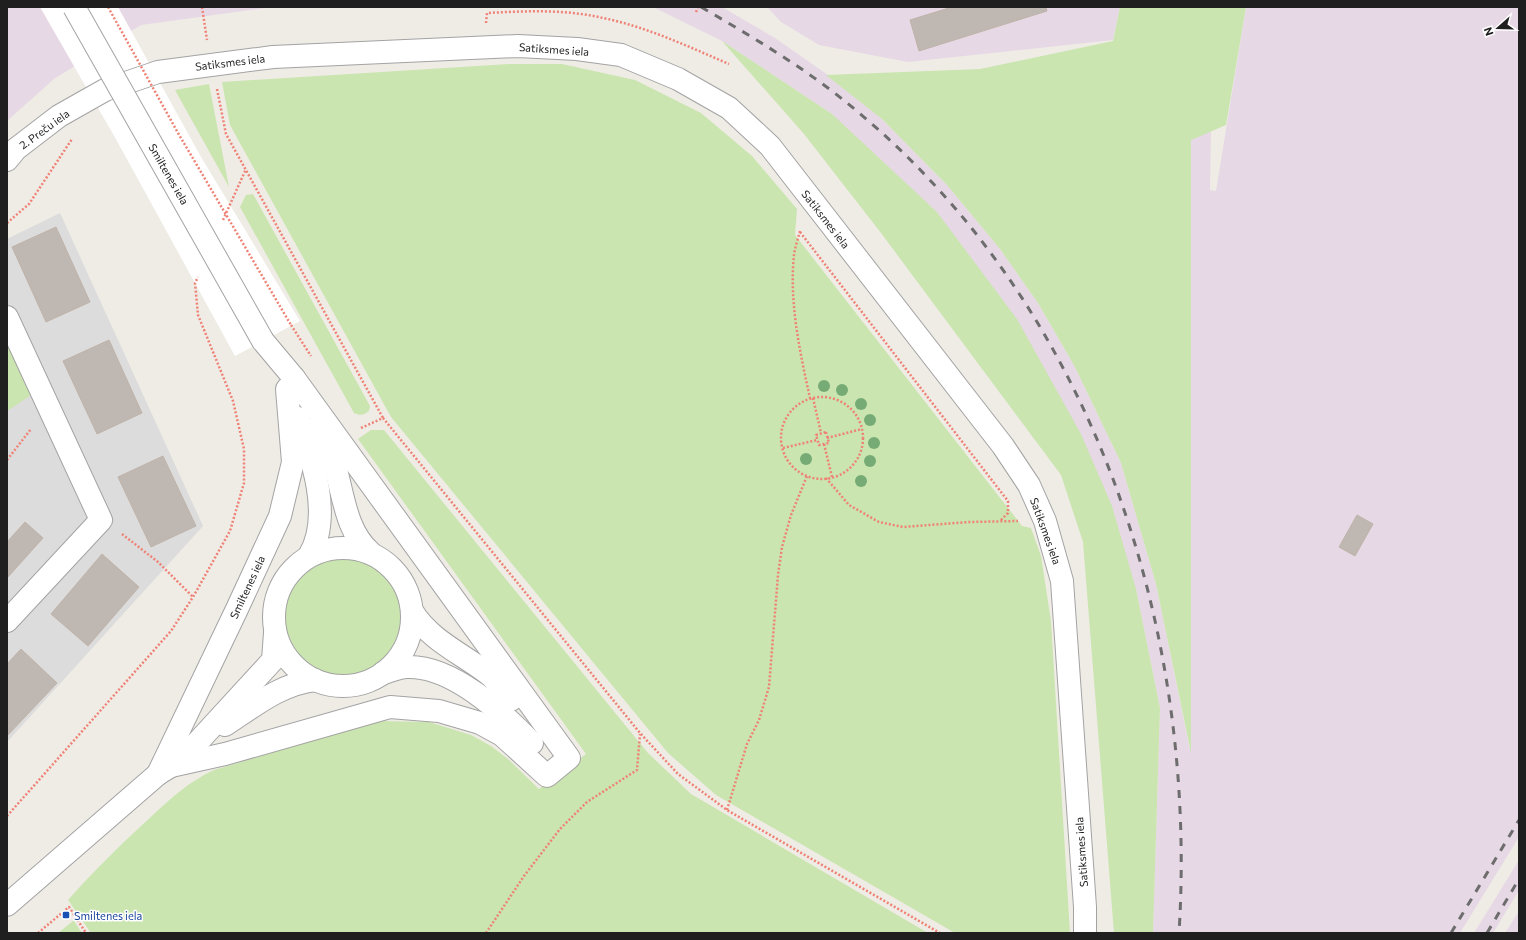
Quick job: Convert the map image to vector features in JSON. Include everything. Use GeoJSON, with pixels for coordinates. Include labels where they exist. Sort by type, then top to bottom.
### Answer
{"type":"FeatureCollection","features":[{"type":"Feature","properties":{"kind":"street","name":"Smiltenes iela"},"geometry":{"type":"LineString","coordinates":[[74,7],[263,340],[325,442],[335,470],[351,526],[359,543],[386,562],[399,576],[408,593],[412,611],[412,629],[406,646],[396,661],[383,673],[367,682],[350,686],[332,686],[315,680],[300,672],[288,660],[280,646],[274,630]]}},
{"type":"Feature","properties":{"kind":"street","name":"Satiksmes iela"},"geometry":{"type":"LineString","coordinates":[[105,90],[158,72],[273,57],[518,46],[577,49],[621,55],[678,79],[729,108],[770,146],[1003,446],[1029,485],[1042,514],[1055,551],[1062,581],[1085,907],[1085,933]]}},
{"type":"Feature","properties":{"kind":"street","name":"2. Preču iela"},"geometry":{"type":"LineString","coordinates":[[7,160],[16,149],[59,116],[105,90]]}},
{"type":"Feature","properties":{"kind":"street"},"geometry":{"type":"LineString","coordinates":[[7,317],[101,520],[7,622]]}},
{"type":"Feature","properties":{"kind":"street","name":"Smiltenes iela"},"geometry":{"type":"LineString","coordinates":[[290,384],[312,463],[320,504],[320,527],[315,546],[309,556]]}},
{"type":"Feature","properties":{"kind":"street","name":"Smiltenes iela"},"geometry":{"type":"LineString","coordinates":[[164,770],[280,516],[293,462],[290,384]]}},
{"type":"Feature","properties":{"kind":"street"},"geometry":{"type":"LineString","coordinates":[[164,770],[390,707],[439,711],[480,723],[502,735],[547,776],[570,758],[290,384]]}},
{"type":"Feature","properties":{"kind":"street","name":"Smiltenes iela"},"geometry":{"type":"LineString","coordinates":[[195,745],[273,660],[273,613],[276,596],[284,580],[294,566],[309,556],[328,548],[349,547],[370,552]]}},
{"type":"Feature","properties":{"kind":"street"},"geometry":{"type":"LineString","coordinates":[[412,611],[418,621],[440,641],[492,677],[559,766]]}},
{"type":"Feature","properties":{"kind":"street"},"geometry":{"type":"LineString","coordinates":[[383,673],[406,667],[430,669],[472,689],[559,766]]}},
{"type":"Feature","properties":{"kind":"street","name":"Smiltenes iela"},"geometry":{"type":"LineString","coordinates":[[7,905],[195,745],[264,699],[292,684],[315,680]]}},
{"type":"Feature","properties":{"kind":"path"},"geometry":{"type":"LineString","coordinates":[[108,7],[178,134],[312,358]]}},
{"type":"Feature","properties":{"kind":"path"},"geometry":{"type":"LineString","coordinates":[[202,7],[208,42]]}},
{"type":"Feature","properties":{"kind":"path"},"geometry":{"type":"LineString","coordinates":[[696,12],[698,7]]}},
{"type":"Feature","properties":{"kind":"path"},"geometry":{"type":"LineString","coordinates":[[216,88],[226,134],[382,418],[640,733],[678,774],[727,810],[940,933]]}},
{"type":"Feature","properties":{"kind":"path"},"geometry":{"type":"LineString","coordinates":[[7,223],[29,204],[75,134]]}},
{"type":"Feature","properties":{"kind":"path"},"geometry":{"type":"LineString","coordinates":[[221,226],[246,169]]}},
{"type":"Feature","properties":{"kind":"path"},"geometry":{"type":"LineString","coordinates":[[821,433],[800,357],[794,306],[794,254],[800,232],[1008,501],[1008,513],[1000,521],[903,528],[879,522],[849,505],[826,478]]}},
{"type":"Feature","properties":{"kind":"path"},"geometry":{"type":"LineString","coordinates":[[7,816],[171,631],[230,531],[244,483],[244,449],[233,400],[198,314],[196,283],[199,276]]}},
{"type":"Feature","properties":{"kind":"path"},"geometry":{"type":"LineString","coordinates":[[824,397],[837,400],[848,406],[857,416],[862,429],[863,441],[856,460],[843,474],[817,479],[807,476],[792,466],[784,455],[782,427],[788,415],[798,405],[811,398],[824,397]]}},
{"type":"Feature","properties":{"kind":"path"},"geometry":{"type":"LineString","coordinates":[[7,460],[48,406]]}},
{"type":"Feature","properties":{"kind":"path"},"geometry":{"type":"LineString","coordinates":[[358,430],[382,418]]}},
{"type":"Feature","properties":{"kind":"path"},"geometry":{"type":"LineString","coordinates":[[827,438],[862,429]]}},
{"type":"Feature","properties":{"kind":"path"},"geometry":{"type":"LineString","coordinates":[[826,432],[829,443],[819,446],[816,435],[821,433],[826,432]]}},
{"type":"Feature","properties":{"kind":"path"},"geometry":{"type":"LineString","coordinates":[[783,448],[817,440]]}},
{"type":"Feature","properties":{"kind":"path"},"geometry":{"type":"LineString","coordinates":[[824,444],[832,477]]}},
{"type":"Feature","properties":{"kind":"path"},"geometry":{"type":"LineString","coordinates":[[727,810],[747,744],[759,720],[769,687],[778,575],[782,547],[791,515],[807,476]]}},
{"type":"Feature","properties":{"kind":"path"},"geometry":{"type":"LineString","coordinates":[[101,520],[158,562],[193,596]]}},
{"type":"Feature","properties":{"kind":"path"},"geometry":{"type":"LineString","coordinates":[[486,933],[524,876],[560,829],[587,802],[637,770],[640,733]]}},
{"type":"Feature","properties":{"kind":"path"},"geometry":{"type":"LineString","coordinates":[[38,933],[69,907],[86,933]]}},
{"type":"Feature","properties":{"kind":"shaded area"},"geometry":{"type":"Polygon","coordinates":[[[7,7],[273,7],[141,25],[54,79],[7,121],[7,7]]]}},
{"type":"Feature","properties":{"kind":"shaded area"},"geometry":{"type":"Polygon","coordinates":[[[653,7],[722,7],[775,38],[828,75],[882,119],[947,185],[1000,249],[1038,303],[1075,367],[1121,463],[1156,584],[1190,750],[1191,7],[1213,7],[1210,190],[1216,191],[1246,7],[1519,7],[1519,837],[1460,933],[1153,933],[1160,708],[1136,589],[832,114],[722,41],[653,7]]]}},
{"type":"Feature","properties":{"kind":"shaded area"},"geometry":{"type":"Polygon","coordinates":[[[767,7],[1120,7],[1113,40],[908,62],[819,45],[781,22],[767,7]]]}},
{"type":"Feature","properties":{"kind":"shaded area"},"geometry":{"type":"Polygon","coordinates":[[[60,213],[203,526],[7,742],[7,239],[60,213]]]}},
{"type":"Feature","properties":{"kind":"shaded area"},"geometry":{"type":"Polygon","coordinates":[[[1519,860],[1519,890],[1493,933],[1474,933],[1519,860]]]}},
{"type":"Feature","properties":{"kind":"shaded area"},"geometry":{"type":"Polygon","coordinates":[[[1519,911],[1519,933],[1505,933],[1519,911]]]}},
{"type":"Feature","properties":{"kind":"green space"},"geometry":{"type":"Polygon","coordinates":[[[1120,7],[1246,7],[1226,125],[1191,140],[1191,753],[1156,584],[1121,463],[1075,367],[1038,303],[1000,249],[947,185],[882,119],[826,75],[980,69],[1113,41],[1120,7]]]}},
{"type":"Feature","properties":{"kind":"green space"},"geometry":{"type":"Polygon","coordinates":[[[722,41],[832,114],[937,212],[1017,319],[1081,434],[1112,506],[1136,589],[1160,708],[1153,933],[1114,933],[1083,542],[1061,475],[881,233],[804,134],[722,41]]]}},
{"type":"Feature","properties":{"kind":"green space"},"geometry":{"type":"Polygon","coordinates":[[[509,64],[562,64],[635,80],[701,113],[752,156],[797,209],[795,235],[1022,526],[1031,528],[1041,556],[1051,621],[1070,933],[955,933],[716,795],[668,753],[391,417],[230,125],[222,82],[509,64]]]}},
{"type":"Feature","properties":{"kind":"green space"},"geometry":{"type":"Polygon","coordinates":[[[209,84],[229,187],[175,90],[209,84]]]}},
{"type":"Feature","properties":{"kind":"green space"},"geometry":{"type":"Polygon","coordinates":[[[253,194],[370,406],[369,411],[366,413],[361,415],[354,413],[240,207],[246,195],[253,194]]]}},
{"type":"Feature","properties":{"kind":"green space"},"geometry":{"type":"Polygon","coordinates":[[[7,339],[33,394],[7,411],[7,339]]]}},
{"type":"Feature","properties":{"kind":"green space"},"geometry":{"type":"Polygon","coordinates":[[[371,430],[384,430],[648,753],[691,794],[928,933],[91,933],[68,900],[109,856],[167,802],[189,784],[214,770],[378,721],[429,722],[471,735],[491,746],[508,759],[539,789],[586,754],[358,439],[371,430]]]}},
{"type":"Feature","properties":{"kind":"green space"},"geometry":{"type":"Polygon","coordinates":[[[342,558],[364,563],[375,568],[391,584],[396,595],[401,617],[396,639],[391,650],[375,666],[364,671],[342,676],[320,671],[309,666],[293,650],[288,639],[283,617],[288,595],[293,584],[309,568],[320,563],[342,558]]]}},
{"type":"Feature","properties":{"kind":"green space"},"geometry":{"type":"Polygon","coordinates":[[[73,921],[82,933],[58,933],[73,921]]]}},
{"type":"Feature","properties":{"kind":"pier"},"geometry":{"type":"Polygon","coordinates":[[[40,7],[118,7],[201,157],[300,321],[235,356],[117,141],[40,7]]]}},
{"type":"Feature","properties":{"kind":"building"},"geometry":{"type":"Polygon","coordinates":[[[952,7],[1046,7],[1047,11],[919,51],[910,20],[952,7]]]}},
{"type":"Feature","properties":{"kind":"building"},"geometry":{"type":"Polygon","coordinates":[[[56,227],[90,302],[46,322],[12,247],[56,227]]]}},
{"type":"Feature","properties":{"kind":"building"},"geometry":{"type":"Polygon","coordinates":[[[109,340],[142,413],[97,434],[63,361],[109,340]]]}},
{"type":"Feature","properties":{"kind":"building"},"geometry":{"type":"Polygon","coordinates":[[[163,456],[196,526],[151,547],[118,477],[163,456]]]}},
{"type":"Feature","properties":{"kind":"building"},"geometry":{"type":"Polygon","coordinates":[[[1357,515],[1373,524],[1355,556],[1339,547],[1357,515]]]}},
{"type":"Feature","properties":{"kind":"building"},"geometry":{"type":"Polygon","coordinates":[[[25,522],[43,538],[8,577],[7,542],[25,522]]]}},
{"type":"Feature","properties":{"kind":"building"},"geometry":{"type":"Polygon","coordinates":[[[102,554],[139,587],[88,646],[51,614],[102,554]]]}},
{"type":"Feature","properties":{"kind":"building"},"geometry":{"type":"Polygon","coordinates":[[[21,649],[57,683],[7,736],[7,664],[21,649]]]}},
{"type":"Feature","properties":{"kind":"railway"},"geometry":{"type":"LineString","coordinates":[[701,7],[782,56],[840,97],[858,112],[941,192],[1011,281],[1069,379],[1114,483],[1148,592],[1170,705],[1180,819],[1179,933]]}},
{"type":"Feature","properties":{"kind":"railway"},"geometry":{"type":"LineString","coordinates":[[1451,933],[1519,820]]}},
{"type":"Feature","properties":{"kind":"railway"},"geometry":{"type":"LineString","coordinates":[[1487,933],[1519,879]]}},
{"type":"Feature","properties":{"kind":"place","name":"Smiltenes iela"},"geometry":{"type":"Point","coordinates":[66,915]}}]}
